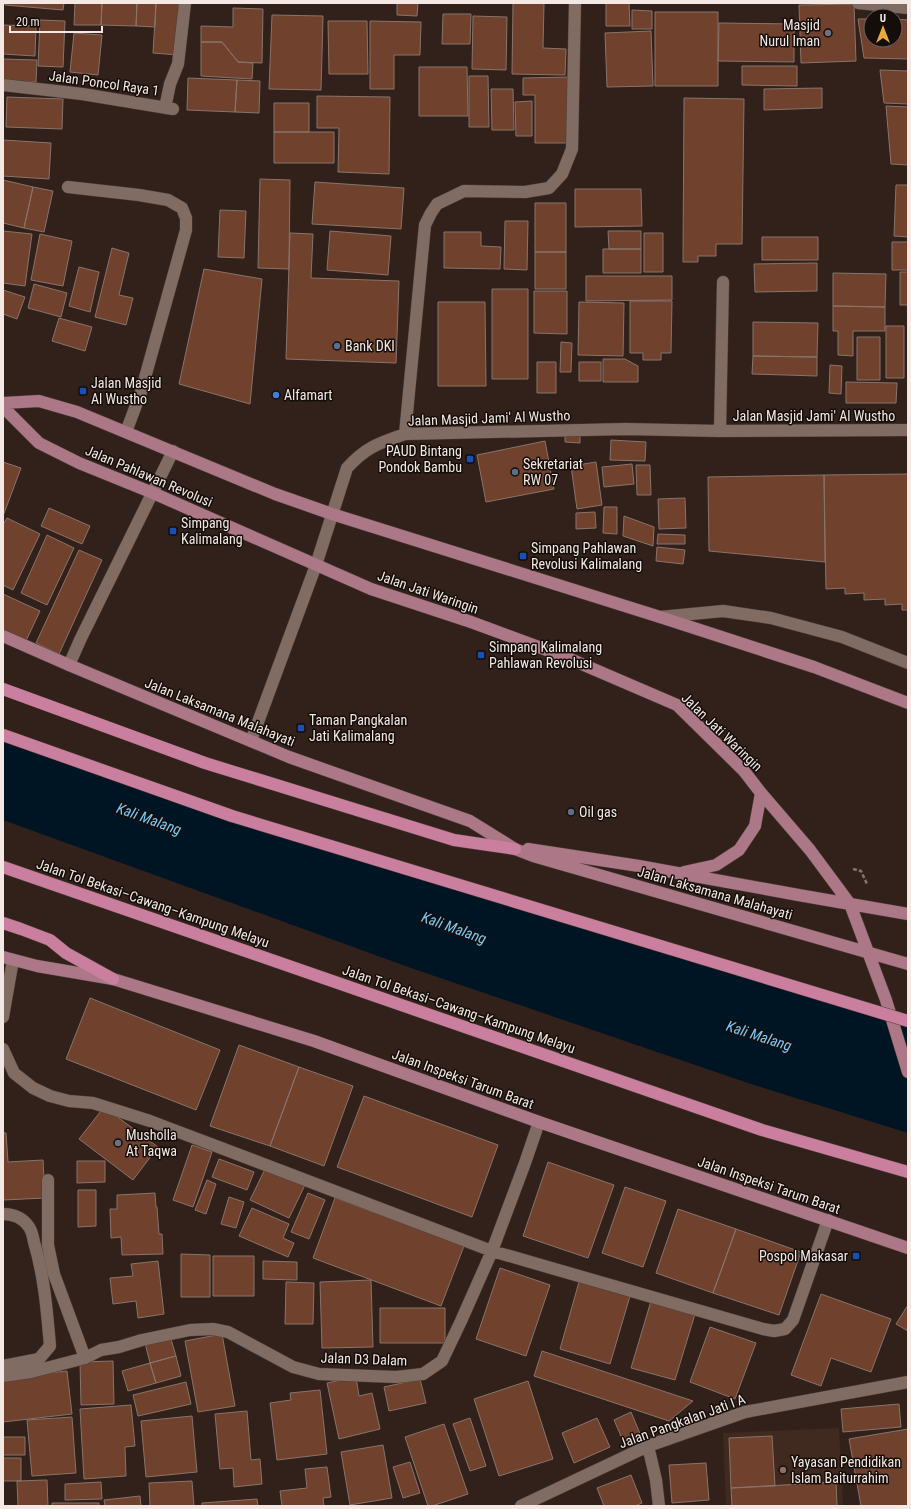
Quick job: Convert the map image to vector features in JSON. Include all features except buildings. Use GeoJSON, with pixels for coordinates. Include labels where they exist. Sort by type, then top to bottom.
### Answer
{"type":"FeatureCollection","features":[{"type":"Feature","properties":{"kind":"highway"},"geometry":{"type":"LineString","coordinates":[[3,689],[205,763],[454,840],[515,848]]}},
{"type":"Feature","properties":{"kind":"highway"},"geometry":{"type":"LineString","coordinates":[[3,735],[232,816],[908,1021]]}},
{"type":"Feature","properties":{"kind":"highway","name":"Jalan Tol Bekasi–Cawang–Kampung Melayu"},"geometry":{"type":"LineString","coordinates":[[3,867],[762,1130],[908,1172]]}},
{"type":"Feature","properties":{"kind":"highway"},"geometry":{"type":"LineString","coordinates":[[3,923],[50,940],[66,953],[113,979]]}},
{"type":"Feature","properties":{"kind":"main road"},"geometry":{"type":"LineString","coordinates":[[3,403],[38,401],[77,412],[275,494],[332,514],[814,667],[908,703]]}},
{"type":"Feature","properties":{"kind":"main road","name":"Jalan Pahlawan Revolusi"},"geometry":{"type":"LineString","coordinates":[[3,407],[39,442],[79,463],[153,493],[316,565]]}},
{"type":"Feature","properties":{"kind":"main road","name":"Jalan Jati Waringin"},"geometry":{"type":"LineString","coordinates":[[316,565],[371,589],[471,622],[563,656],[677,705],[744,771],[810,850],[850,904],[886,1000],[908,1072]]}},
{"type":"Feature","properties":{"kind":"main road","name":"Jalan Laksamana Malahayati"},"geometry":{"type":"LineString","coordinates":[[3,636],[289,757],[470,821],[515,848],[533,856],[908,964]]}},
{"type":"Feature","properties":{"kind":"main road"},"geometry":{"type":"LineString","coordinates":[[678,873],[716,865],[739,850],[755,826],[761,793]]}},
{"type":"Feature","properties":{"kind":"main road","name":"Jalan Laksamana Malahayati"},"geometry":{"type":"LineString","coordinates":[[515,848],[534,849],[678,873],[908,914]]}},
{"type":"Feature","properties":{"kind":"main road","name":"Jalan Inspeksi Tarum Barat"},"geometry":{"type":"LineString","coordinates":[[8,958],[37,966],[113,979],[314,1041],[539,1122],[908,1248]]}},
{"type":"Feature","properties":{"kind":"street","name":"Jalan Poncol Raya 1"},"geometry":{"type":"LineString","coordinates":[[3,85],[82,94],[169,108],[170,84],[178,64],[186,3]]}},
{"type":"Feature","properties":{"kind":"street"},"geometry":{"type":"LineString","coordinates":[[405,434],[425,225],[437,204],[464,191],[525,192],[549,188],[562,174],[572,149],[575,3]]}},
{"type":"Feature","properties":{"kind":"street"},"geometry":{"type":"LineString","coordinates":[[858,3],[908,8]]}},
{"type":"Feature","properties":{"kind":"street"},"geometry":{"type":"LineString","coordinates":[[68,187],[139,195],[168,200],[182,208],[186,218],[186,230],[141,392],[126,432]]}},
{"type":"Feature","properties":{"kind":"street"},"geometry":{"type":"LineString","coordinates":[[720,431],[723,282]]}},
{"type":"Feature","properties":{"kind":"street","name":"Jalan Masjid Jami' Al Wustho"},"geometry":{"type":"LineString","coordinates":[[251,741],[316,565],[347,468],[358,456],[377,444],[405,434],[625,429],[720,431],[908,430]]}},
{"type":"Feature","properties":{"kind":"street"},"geometry":{"type":"LineString","coordinates":[[70,665],[81,638],[173,451]]}},
{"type":"Feature","properties":{"kind":"street"},"geometry":{"type":"LineString","coordinates":[[660,617],[723,611],[771,618],[842,637],[908,663]]}},
{"type":"Feature","properties":{"kind":"street"},"geometry":{"type":"LineString","coordinates":[[3,1017],[8,958]]}},
{"type":"Feature","properties":{"kind":"street"},"geometry":{"type":"LineString","coordinates":[[3,1049],[14,1073],[33,1088],[50,1096],[70,1101],[93,1103],[150,1121],[492,1250],[763,1329],[774,1331],[785,1329],[793,1320],[828,1220]]}},
{"type":"Feature","properties":{"kind":"street","name":"Jalan D3 Dalam"},"geometry":{"type":"LineString","coordinates":[[3,1376],[31,1372],[85,1358],[101,1350],[119,1347],[142,1340],[190,1330],[213,1329],[228,1332],[294,1367],[319,1374],[396,1377],[424,1374],[442,1361],[492,1250],[539,1122]]}},
{"type":"Feature","properties":{"kind":"street"},"geometry":{"type":"LineString","coordinates":[[48,1180],[48,1245],[54,1274],[85,1358]]}},
{"type":"Feature","properties":{"kind":"street"},"geometry":{"type":"LineString","coordinates":[[3,1214],[11,1214],[22,1218],[30,1228],[38,1254],[50,1346],[38,1359],[3,1366]]}},
{"type":"Feature","properties":{"kind":"street","name":"Jalan Pangkalan Jati I A"},"geometry":{"type":"LineString","coordinates":[[521,1506],[648,1446],[745,1412],[908,1382]]}},
{"type":"Feature","properties":{"kind":"street"},"geometry":{"type":"LineString","coordinates":[[648,1446],[656,1480],[659,1506]]}},
{"type":"Feature","properties":{"kind":"shaded area","name":"Yayasan Pendidikan Islam Baiturrahim"},"geometry":{"type":"Polygon","coordinates":[[[839,1428],[843,1506],[726,1506],[723,1433],[839,1428]]]}},
{"type":"Feature","properties":{"kind":"water","name":"Kali Malang"},"geometry":{"type":"Polygon","coordinates":[[[3,735],[232,816],[908,1021],[908,1133],[748,1083],[411,968],[3,820],[3,735]]]}},
{"type":"Feature","properties":{"kind":"place","name":"Masjid Nurul Iman"},"geometry":{"type":"Point","coordinates":[828,33]}},
{"type":"Feature","properties":{"kind":"place","name":"Bank DKI"},"geometry":{"type":"Point","coordinates":[337,346]}},
{"type":"Feature","properties":{"kind":"place","name":"Jalan Masjid Al Wustho"},"geometry":{"type":"Point","coordinates":[83,391]}},
{"type":"Feature","properties":{"kind":"place","name":"Alfamart"},"geometry":{"type":"Point","coordinates":[276,395]}},
{"type":"Feature","properties":{"kind":"place","name":"PAUD Bintang Pondok Bambu"},"geometry":{"type":"Point","coordinates":[470,459]}},
{"type":"Feature","properties":{"kind":"place","name":"Sekretariat RW 07"},"geometry":{"type":"Point","coordinates":[515,472]}},
{"type":"Feature","properties":{"kind":"place","name":"Simpang Kalimalang"},"geometry":{"type":"Point","coordinates":[173,531]}},
{"type":"Feature","properties":{"kind":"place","name":"Simpang Pahlawan Revolusi Kalimalang"},"geometry":{"type":"Point","coordinates":[523,556]}},
{"type":"Feature","properties":{"kind":"place","name":"Simpang Kalimalang Pahlawan Revolusi"},"geometry":{"type":"Point","coordinates":[481,655]}},
{"type":"Feature","properties":{"kind":"place","name":"Taman Pangkalan Jati Kalimalang"},"geometry":{"type":"Point","coordinates":[301,728]}},
{"type":"Feature","properties":{"kind":"place","name":"Oil gas"},"geometry":{"type":"Point","coordinates":[571,812]}},
{"type":"Feature","properties":{"kind":"place","name":"Musholla At Taqwa"},"geometry":{"type":"Point","coordinates":[118,1143]}},
{"type":"Feature","properties":{"kind":"place","name":"Pospol Makasar"},"geometry":{"type":"Point","coordinates":[856,1256]}},
{"type":"Feature","properties":{"kind":"place","name":"Yayasan Pendidikan Islam Baiturrahim"},"geometry":{"type":"Point","coordinates":[783,1470]}}]}
